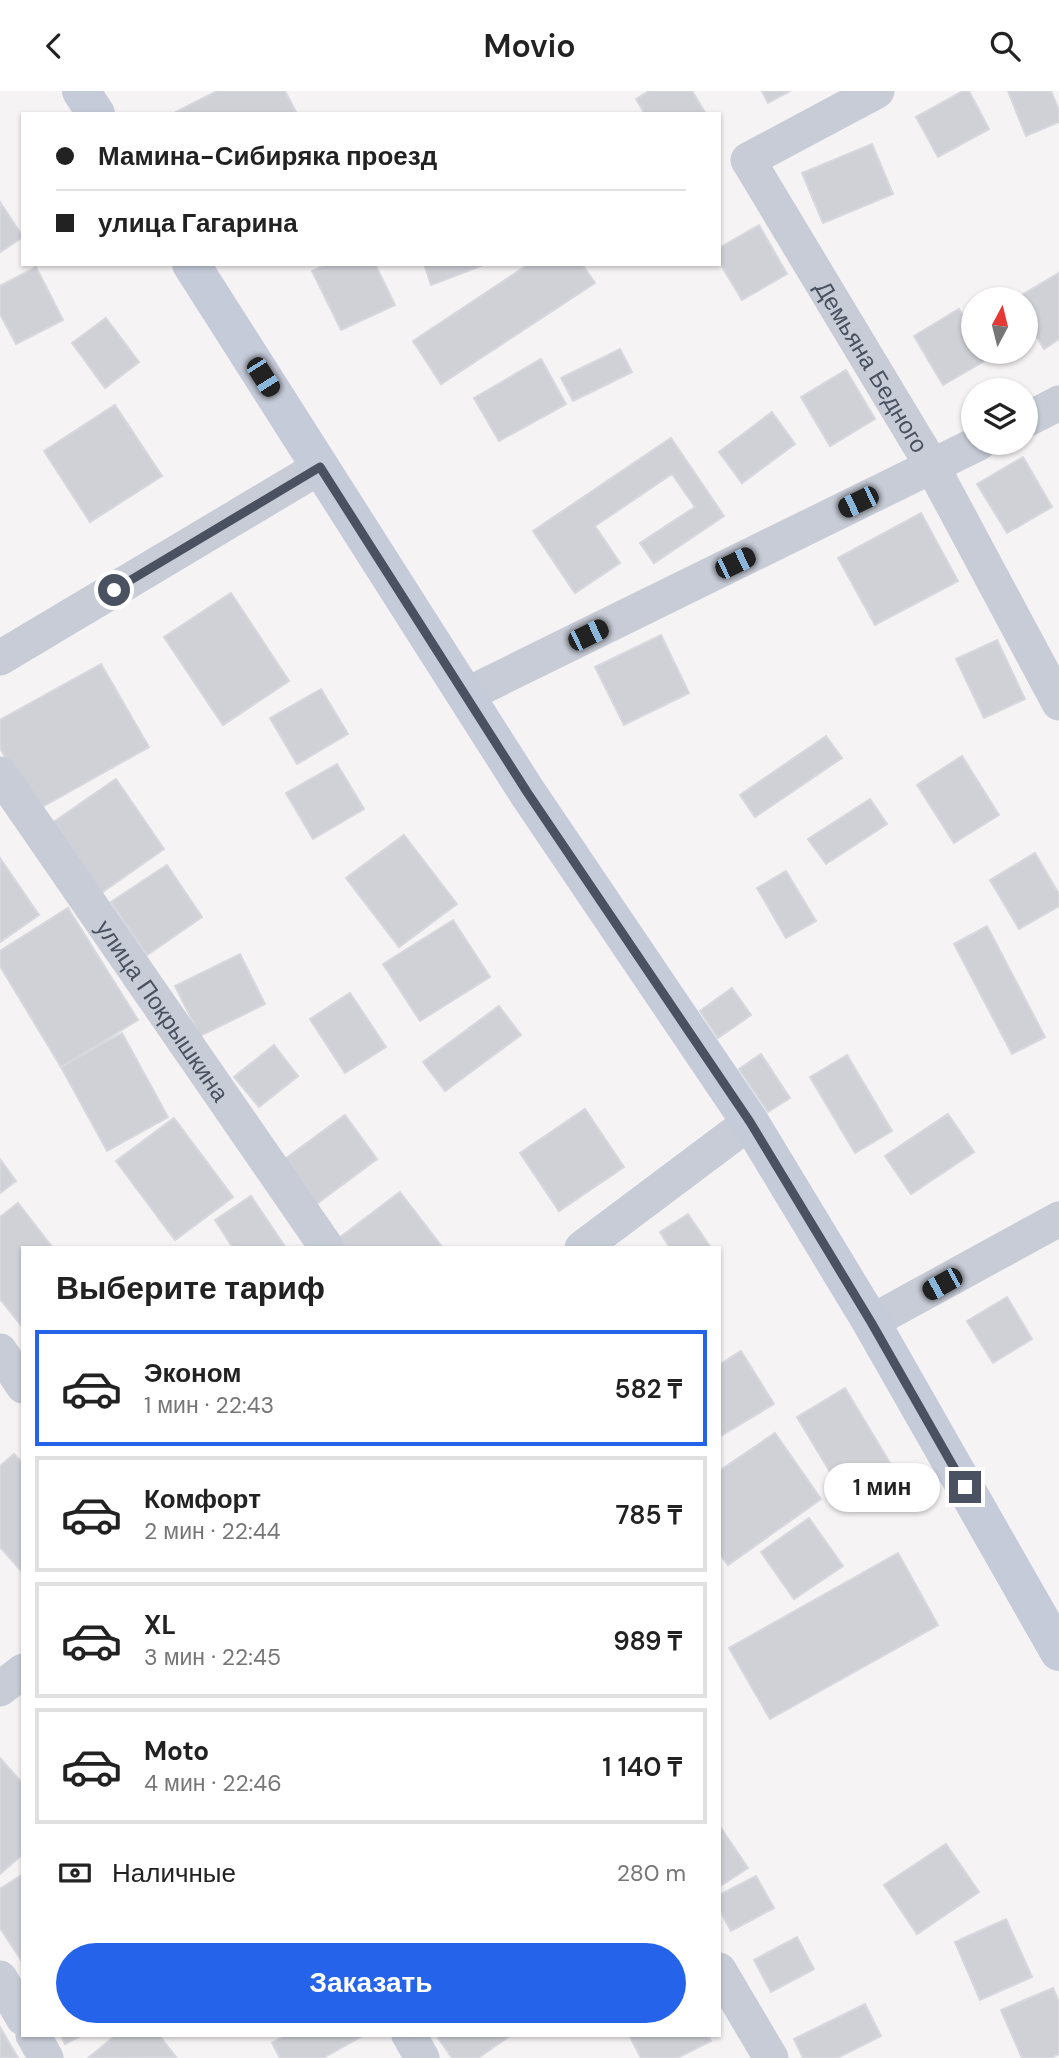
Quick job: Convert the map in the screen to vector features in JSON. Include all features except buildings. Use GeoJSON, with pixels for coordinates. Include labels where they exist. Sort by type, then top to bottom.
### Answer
{"type":"FeatureCollection","features":[{"type":"Feature","properties":{"kind":"main road"},"geometry":{"type":"LineString","coordinates":[[192,266],[527,792],[750,1122],[871,1322],[1059,1652]]}},
{"type":"Feature","properties":{"kind":"street","name":"Демьяна Бедного"},"geometry":{"type":"LineString","coordinates":[[877,91],[748,160],[932,466],[1059,703]]}},
{"type":"Feature","properties":{"kind":"street"},"geometry":{"type":"LineString","coordinates":[[1038,413],[1059,403]]}},
{"type":"Feature","properties":{"kind":"street"},"geometry":{"type":"LineString","coordinates":[[466,695],[961,452]]}},
{"type":"Feature","properties":{"kind":"street"},"geometry":{"type":"LineString","coordinates":[[0,658],[320,467]]}},
{"type":"Feature","properties":{"kind":"street","name":"улица Покрышкина"},"geometry":{"type":"LineString","coordinates":[[0,774],[326,1246]]}},
{"type":"Feature","properties":{"kind":"street"},"geometry":{"type":"LineString","coordinates":[[585,1246],[750,1122]]}},
{"type":"Feature","properties":{"kind":"street"},"geometry":{"type":"LineString","coordinates":[[871,1322],[1059,1219]]}},
{"type":"Feature","properties":{"kind":"street"},"geometry":{"type":"LineString","coordinates":[[0,1351],[21,1383]]}},
{"type":"Feature","properties":{"kind":"street"},"geometry":{"type":"LineString","coordinates":[[0,1689],[21,1673]]}},
{"type":"Feature","properties":{"kind":"street"},"geometry":{"type":"LineString","coordinates":[[721,1973],[771,2058]]}},
{"type":"Feature","properties":{"kind":"street"},"geometry":{"type":"LineString","coordinates":[[0,1978],[21,2015]]}},
{"type":"Feature","properties":{"kind":"street"},"geometry":{"type":"LineString","coordinates":[[34,2037],[46,2058]]}},
{"type":"Feature","properties":{"kind":"street"},"geometry":{"type":"LineString","coordinates":[[410,2037],[422,2058]]}},
{"type":"Feature","properties":{"kind":"route"},"geometry":{"type":"LineString","coordinates":[[114,590],[320,467],[527,792],[750,1122],[871,1322],[965,1487]]}}]}
